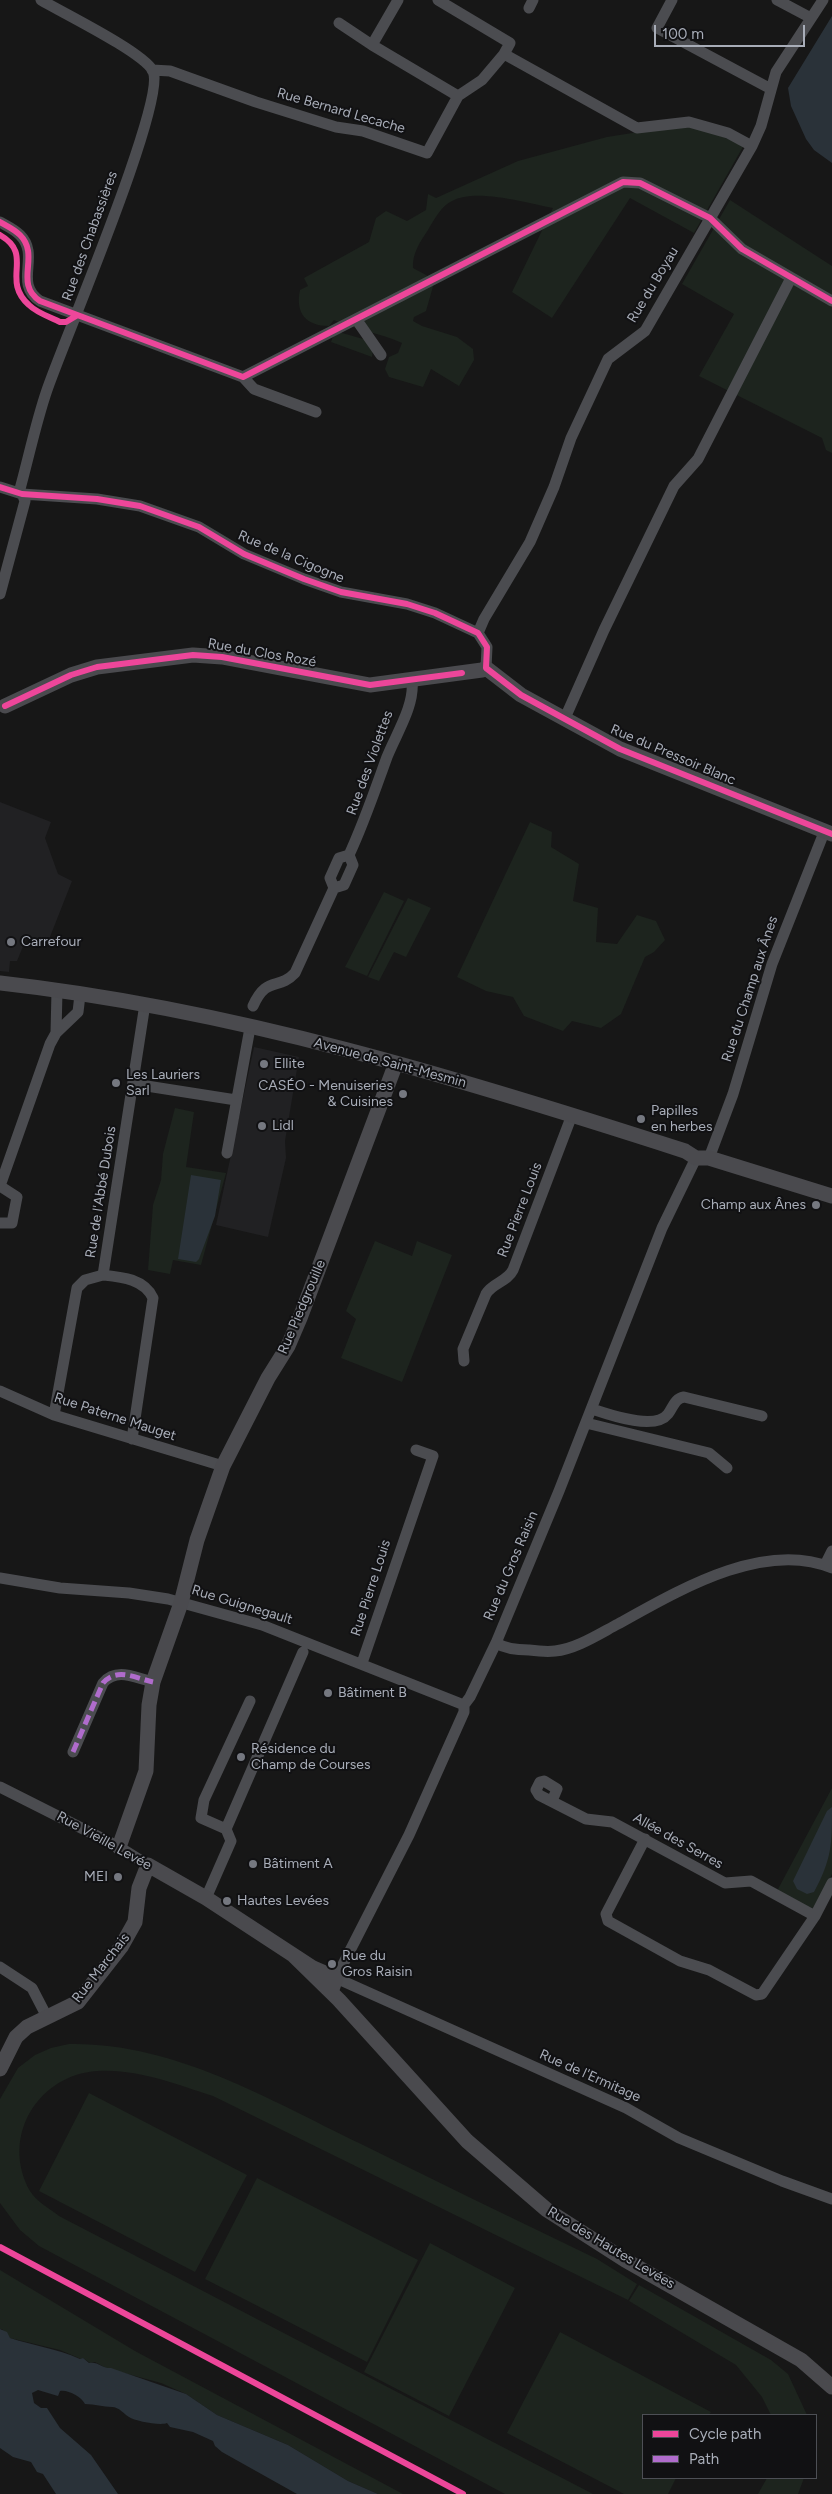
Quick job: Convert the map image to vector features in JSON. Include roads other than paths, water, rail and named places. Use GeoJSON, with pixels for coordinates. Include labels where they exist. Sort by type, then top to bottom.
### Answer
{"type":"FeatureCollection","features":[{"type":"Feature","properties":{"kind":"street"},"geometry":{"type":"LineString","coordinates":[[41,0],[115,42],[152,70]]}},
{"type":"Feature","properties":{"kind":"street"},"geometry":{"type":"LineString","coordinates":[[372,45],[398,0]]}},
{"type":"Feature","properties":{"kind":"street","name":"Rue Bernard Lecache"},"geometry":{"type":"LineString","coordinates":[[152,70],[170,71],[265,105],[336,127],[363,131],[427,154],[458,96],[482,80],[504,54],[510,42],[438,0]]}},
{"type":"Feature","properties":{"kind":"street"},"geometry":{"type":"LineString","coordinates":[[672,0],[657,28],[772,88]]}},
{"type":"Feature","properties":{"kind":"street"},"geometry":{"type":"LineString","coordinates":[[777,0],[811,18]]}},
{"type":"Feature","properties":{"kind":"street","name":"Rue du Boyau"},"geometry":{"type":"LineString","coordinates":[[478,633],[530,542],[554,487],[571,438],[608,360],[645,331],[752,146],[761,126],[776,72],[823,0]]}},
{"type":"Feature","properties":{"kind":"street"},"geometry":{"type":"LineString","coordinates":[[339,23],[458,96]]}},
{"type":"Feature","properties":{"kind":"street"},"geometry":{"type":"LineString","coordinates":[[504,54],[637,128],[689,122],[728,133],[752,146]]}},
{"type":"Feature","properties":{"kind":"street","name":"Rue des Chabassières"},"geometry":{"type":"LineString","coordinates":[[0,594],[25,500],[20,489],[47,389],[140,143],[155,83],[152,70]]}},
{"type":"Feature","properties":{"kind":"street"},"geometry":{"type":"LineString","coordinates":[[243,377],[623,182],[640,183],[710,218],[742,249],[832,301]]}},
{"type":"Feature","properties":{"kind":"street"},"geometry":{"type":"LineString","coordinates":[[0,222],[18,233],[26,243],[29,253],[27,283],[31,293],[40,301],[243,377],[254,389],[316,412]]}},
{"type":"Feature","properties":{"kind":"street"},"geometry":{"type":"LineString","coordinates":[[565,718],[604,630],[674,486],[698,459],[790,278]]}},
{"type":"Feature","properties":{"kind":"street"},"geometry":{"type":"LineString","coordinates":[[356,319],[381,355]]}},
{"type":"Feature","properties":{"kind":"street","name":"Rue de la Cigogne"},"geometry":{"type":"LineString","coordinates":[[0,487],[22,494],[97,499],[140,506],[199,527],[244,554],[340,592],[407,604],[436,613],[478,633]]}},
{"type":"Feature","properties":{"kind":"street"},"geometry":{"type":"LineString","coordinates":[[478,633],[487,647],[486,668]]}},
{"type":"Feature","properties":{"kind":"street","name":"Rue du Clos Rozé"},"geometry":{"type":"LineString","coordinates":[[2,706],[72,675],[97,667],[193,655],[222,657],[370,685],[486,668]]}},
{"type":"Feature","properties":{"kind":"street","name":"Rue du Pressoir Blanc"},"geometry":{"type":"LineString","coordinates":[[486,668],[521,695],[620,749],[828,832]]}},
{"type":"Feature","properties":{"kind":"street","name":"Rue des Violettes"},"geometry":{"type":"LineString","coordinates":[[253,1006],[263,988],[287,980],[295,973],[334,888],[344,884],[353,865],[349,855],[365,822],[387,758],[413,694],[412,680]]}},
{"type":"Feature","properties":{"kind":"street","name":"Rue du Champ aux Ânes"},"geometry":{"type":"LineString","coordinates":[[703,1158],[732,1094],[772,964],[828,832]]}},
{"type":"Feature","properties":{"kind":"street","name":"Avenue de Saint-Mesmin"},"geometry":{"type":"LineString","coordinates":[[0,983],[145,1004],[396,1063],[572,1114],[703,1158],[832,1196]]}},
{"type":"Feature","properties":{"kind":"street"},"geometry":{"type":"LineString","coordinates":[[56,1032],[57,991]]}},
{"type":"Feature","properties":{"kind":"street"},"geometry":{"type":"LineString","coordinates":[[0,1224],[12,1223],[17,1197],[0,1186],[50,1044],[56,1032],[78,1012],[80,995]]}},
{"type":"Feature","properties":{"kind":"street","name":"Rue de l'Abbé Dubois"},"geometry":{"type":"LineString","coordinates":[[132,1439],[154,1298],[147,1289],[136,1281],[103,1275],[145,1004]]}},
{"type":"Feature","properties":{"kind":"street"},"geometry":{"type":"LineString","coordinates":[[227,1153],[250,1028]]}},
{"type":"Feature","properties":{"kind":"street","name":"Rue Piedgrouille"},"geometry":{"type":"LineString","coordinates":[[119,1847],[146,1771],[149,1705],[153,1682],[181,1602],[197,1540],[223,1466],[268,1378],[288,1346],[396,1063]]}},
{"type":"Feature","properties":{"kind":"street"},"geometry":{"type":"LineString","coordinates":[[134,1084],[236,1100]]}},
{"type":"Feature","properties":{"kind":"street","name":"Rue Pierre Louis"},"geometry":{"type":"LineString","coordinates":[[464,1361],[463,1349],[486,1294],[491,1288],[507,1278],[513,1270],[572,1114]]}},
{"type":"Feature","properties":{"kind":"street","name":"Rue du Gros Raisin"},"geometry":{"type":"LineString","coordinates":[[334,1985],[409,1834],[464,1712],[464,1705],[496,1643],[592,1409],[662,1228],[703,1158]]}},
{"type":"Feature","properties":{"kind":"street"},"geometry":{"type":"LineString","coordinates":[[54,1415],[76,1288],[85,1280],[103,1275]]}},
{"type":"Feature","properties":{"kind":"street","name":"Rue Paterne Mauget"},"geometry":{"type":"LineString","coordinates":[[0,1391],[54,1415],[223,1466]]}},
{"type":"Feature","properties":{"kind":"street"},"geometry":{"type":"LineString","coordinates":[[592,1409],[649,1423],[663,1418],[674,1402],[684,1397],[762,1416]]}},
{"type":"Feature","properties":{"kind":"street"},"geometry":{"type":"LineString","coordinates":[[586,1423],[709,1453],[727,1468]]}},
{"type":"Feature","properties":{"kind":"street","name":"Rue Pierre Louis"},"geometry":{"type":"LineString","coordinates":[[362,1663],[433,1456],[416,1450]]}},
{"type":"Feature","properties":{"kind":"street"},"geometry":{"type":"LineString","coordinates":[[496,1643],[517,1650],[556,1651],[590,1639],[692,1584],[732,1569],[765,1562],[790,1560],[829,1566],[832,1551]]}},
{"type":"Feature","properties":{"kind":"street","name":"Rue Guignegault"},"geometry":{"type":"LineString","coordinates":[[0,1578],[60,1588],[129,1593],[181,1602],[262,1625],[464,1705]]}},
{"type":"Feature","properties":{"kind":"street"},"geometry":{"type":"LineString","coordinates":[[226,1829],[303,1652]]}},
{"type":"Feature","properties":{"kind":"street"},"geometry":{"type":"LineString","coordinates":[[73,1752],[103,1683],[108,1677],[116,1673],[153,1682]]}},
{"type":"Feature","properties":{"kind":"street"},"geometry":{"type":"LineString","coordinates":[[206,1898],[231,1841],[226,1829],[200,1818],[200,1814],[204,1800],[250,1701]]}},
{"type":"Feature","properties":{"kind":"street","name":"Rue Vieille Levée"},"geometry":{"type":"LineString","coordinates":[[0,1787],[119,1847],[206,1898],[294,1956]]}},
{"type":"Feature","properties":{"kind":"street","name":"Allée des Serres"},"geometry":{"type":"LineString","coordinates":[[552,1801],[586,1818],[612,1822],[725,1883],[751,1881],[815,1916]]}},
{"type":"Feature","properties":{"kind":"street"},"geometry":{"type":"LineString","coordinates":[[645,1839],[605,1917],[608,1921],[680,1961],[709,1970],[756,1995],[762,1994],[815,1916],[832,1883]]}},
{"type":"Feature","properties":{"kind":"street","name":"Rue Marchais"},"geometry":{"type":"LineString","coordinates":[[0,2069],[16,2037],[27,2027],[78,2002],[121,1947],[135,1922],[139,1888],[148,1865]]}},
{"type":"Feature","properties":{"kind":"street","name":"Rue des Hautes Levées"},"geometry":{"type":"LineString","coordinates":[[294,1956],[334,1985],[467,2142],[548,2210],[625,2260],[801,2360],[832,2387]]}},
{"type":"Feature","properties":{"kind":"street"},"geometry":{"type":"LineString","coordinates":[[0,1967],[32,1988],[47,2017]]}},
{"type":"Feature","properties":{"kind":"street","name":"Rue de l'Ermitage"},"geometry":{"type":"LineString","coordinates":[[334,1985],[626,2108],[679,2138],[782,2181],[832,2198]]}},
{"type":"Feature","properties":{"kind":"place","name":"Carrefour"},"geometry":{"type":"Point","coordinates":[11,942]}},
{"type":"Feature","properties":{"kind":"place","name":"Ellite"},"geometry":{"type":"Point","coordinates":[264,1064]}},
{"type":"Feature","properties":{"kind":"place","name":"Les Lauriers Sarl"},"geometry":{"type":"Point","coordinates":[116,1083]}},
{"type":"Feature","properties":{"kind":"place","name":"CASÉO - Menuiseries & Cuisines"},"geometry":{"type":"Point","coordinates":[403,1094]}},
{"type":"Feature","properties":{"kind":"place","name":"Papilles en herbes"},"geometry":{"type":"Point","coordinates":[641,1119]}},
{"type":"Feature","properties":{"kind":"place","name":"Lidl"},"geometry":{"type":"Point","coordinates":[262,1126]}},
{"type":"Feature","properties":{"kind":"place","name":"Champ aux Ânes"},"geometry":{"type":"Point","coordinates":[816,1205]}},
{"type":"Feature","properties":{"kind":"place","name":"Bâtiment B"},"geometry":{"type":"Point","coordinates":[328,1693]}},
{"type":"Feature","properties":{"kind":"place","name":"Résidence du Champ de Courses"},"geometry":{"type":"Point","coordinates":[241,1757]}},
{"type":"Feature","properties":{"kind":"place","name":"Bâtiment A"},"geometry":{"type":"Point","coordinates":[253,1864]}},
{"type":"Feature","properties":{"kind":"place","name":"MEI"},"geometry":{"type":"Point","coordinates":[118,1877]}},
{"type":"Feature","properties":{"kind":"place","name":"Hautes Levées"},"geometry":{"type":"Point","coordinates":[227,1901]}},
{"type":"Feature","properties":{"kind":"place","name":"Rue du Gros Raisin"},"geometry":{"type":"Point","coordinates":[332,1964]}}]}
